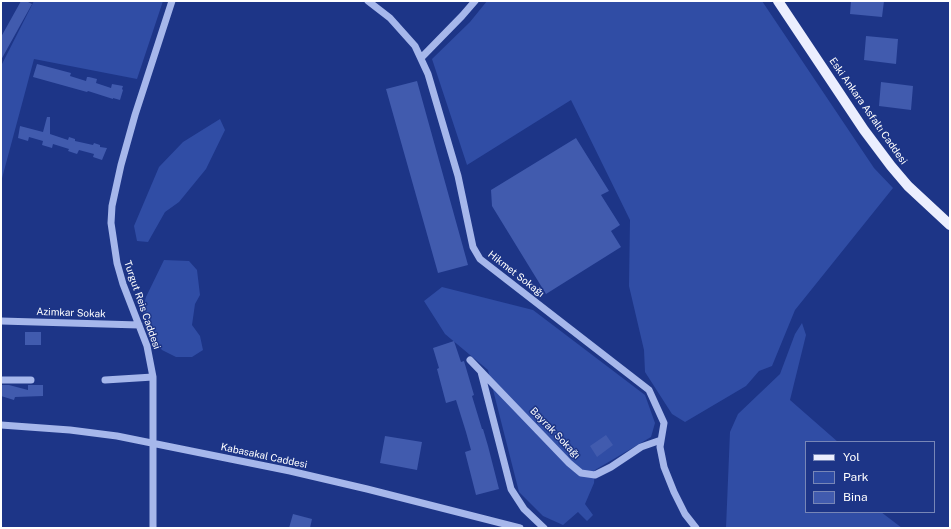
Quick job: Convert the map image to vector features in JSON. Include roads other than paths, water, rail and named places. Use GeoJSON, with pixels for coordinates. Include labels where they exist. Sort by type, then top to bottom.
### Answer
{"type":"FeatureCollection","features":[{"type":"Feature","properties":{"kind":"main road","name":"Eski Ankara Asfaltı Caddesi"},"geometry":{"type":"LineString","coordinates":[[778,1],[864,130],[891,166],[908,186],[950,225]]}},
{"type":"Feature","properties":{"kind":"street","name":"Turgut Reis Caddesi"},"geometry":{"type":"LineString","coordinates":[[153,528],[153,378],[147,346],[123,284],[117,263],[111,223],[112,206],[121,165],[135,115],[172,1]]}},
{"type":"Feature","properties":{"kind":"street","name":"Hikmet Sokağı"},"geometry":{"type":"LineString","coordinates":[[368,1],[390,18],[415,46],[428,74],[456,169],[473,247],[480,259],[649,390],[664,423],[660,447],[666,474],[686,514],[696,528]]}},
{"type":"Feature","properties":{"kind":"street"},"geometry":{"type":"LineString","coordinates":[[421,58],[475,1]]}},
{"type":"Feature","properties":{"kind":"street","name":"Azimkar Sokak"},"geometry":{"type":"LineString","coordinates":[[1,321],[139,325]]}},
{"type":"Feature","properties":{"kind":"street","name":"Bayrak Sokağı"},"geometry":{"type":"LineString","coordinates":[[470,360],[569,463],[582,473],[595,475],[611,467],[641,447],[661,440]]}},
{"type":"Feature","properties":{"kind":"street"},"geometry":{"type":"LineString","coordinates":[[481,371],[511,489],[524,510],[544,528]]}},
{"type":"Feature","properties":{"kind":"street"},"geometry":{"type":"LineString","coordinates":[[105,380],[153,378]]}},
{"type":"Feature","properties":{"kind":"street"},"geometry":{"type":"LineString","coordinates":[[1,380],[31,380]]}},
{"type":"Feature","properties":{"kind":"street","name":"Kabasakal Caddesi"},"geometry":{"type":"LineString","coordinates":[[1,425],[70,430],[117,436],[359,487],[520,528]]}}]}
